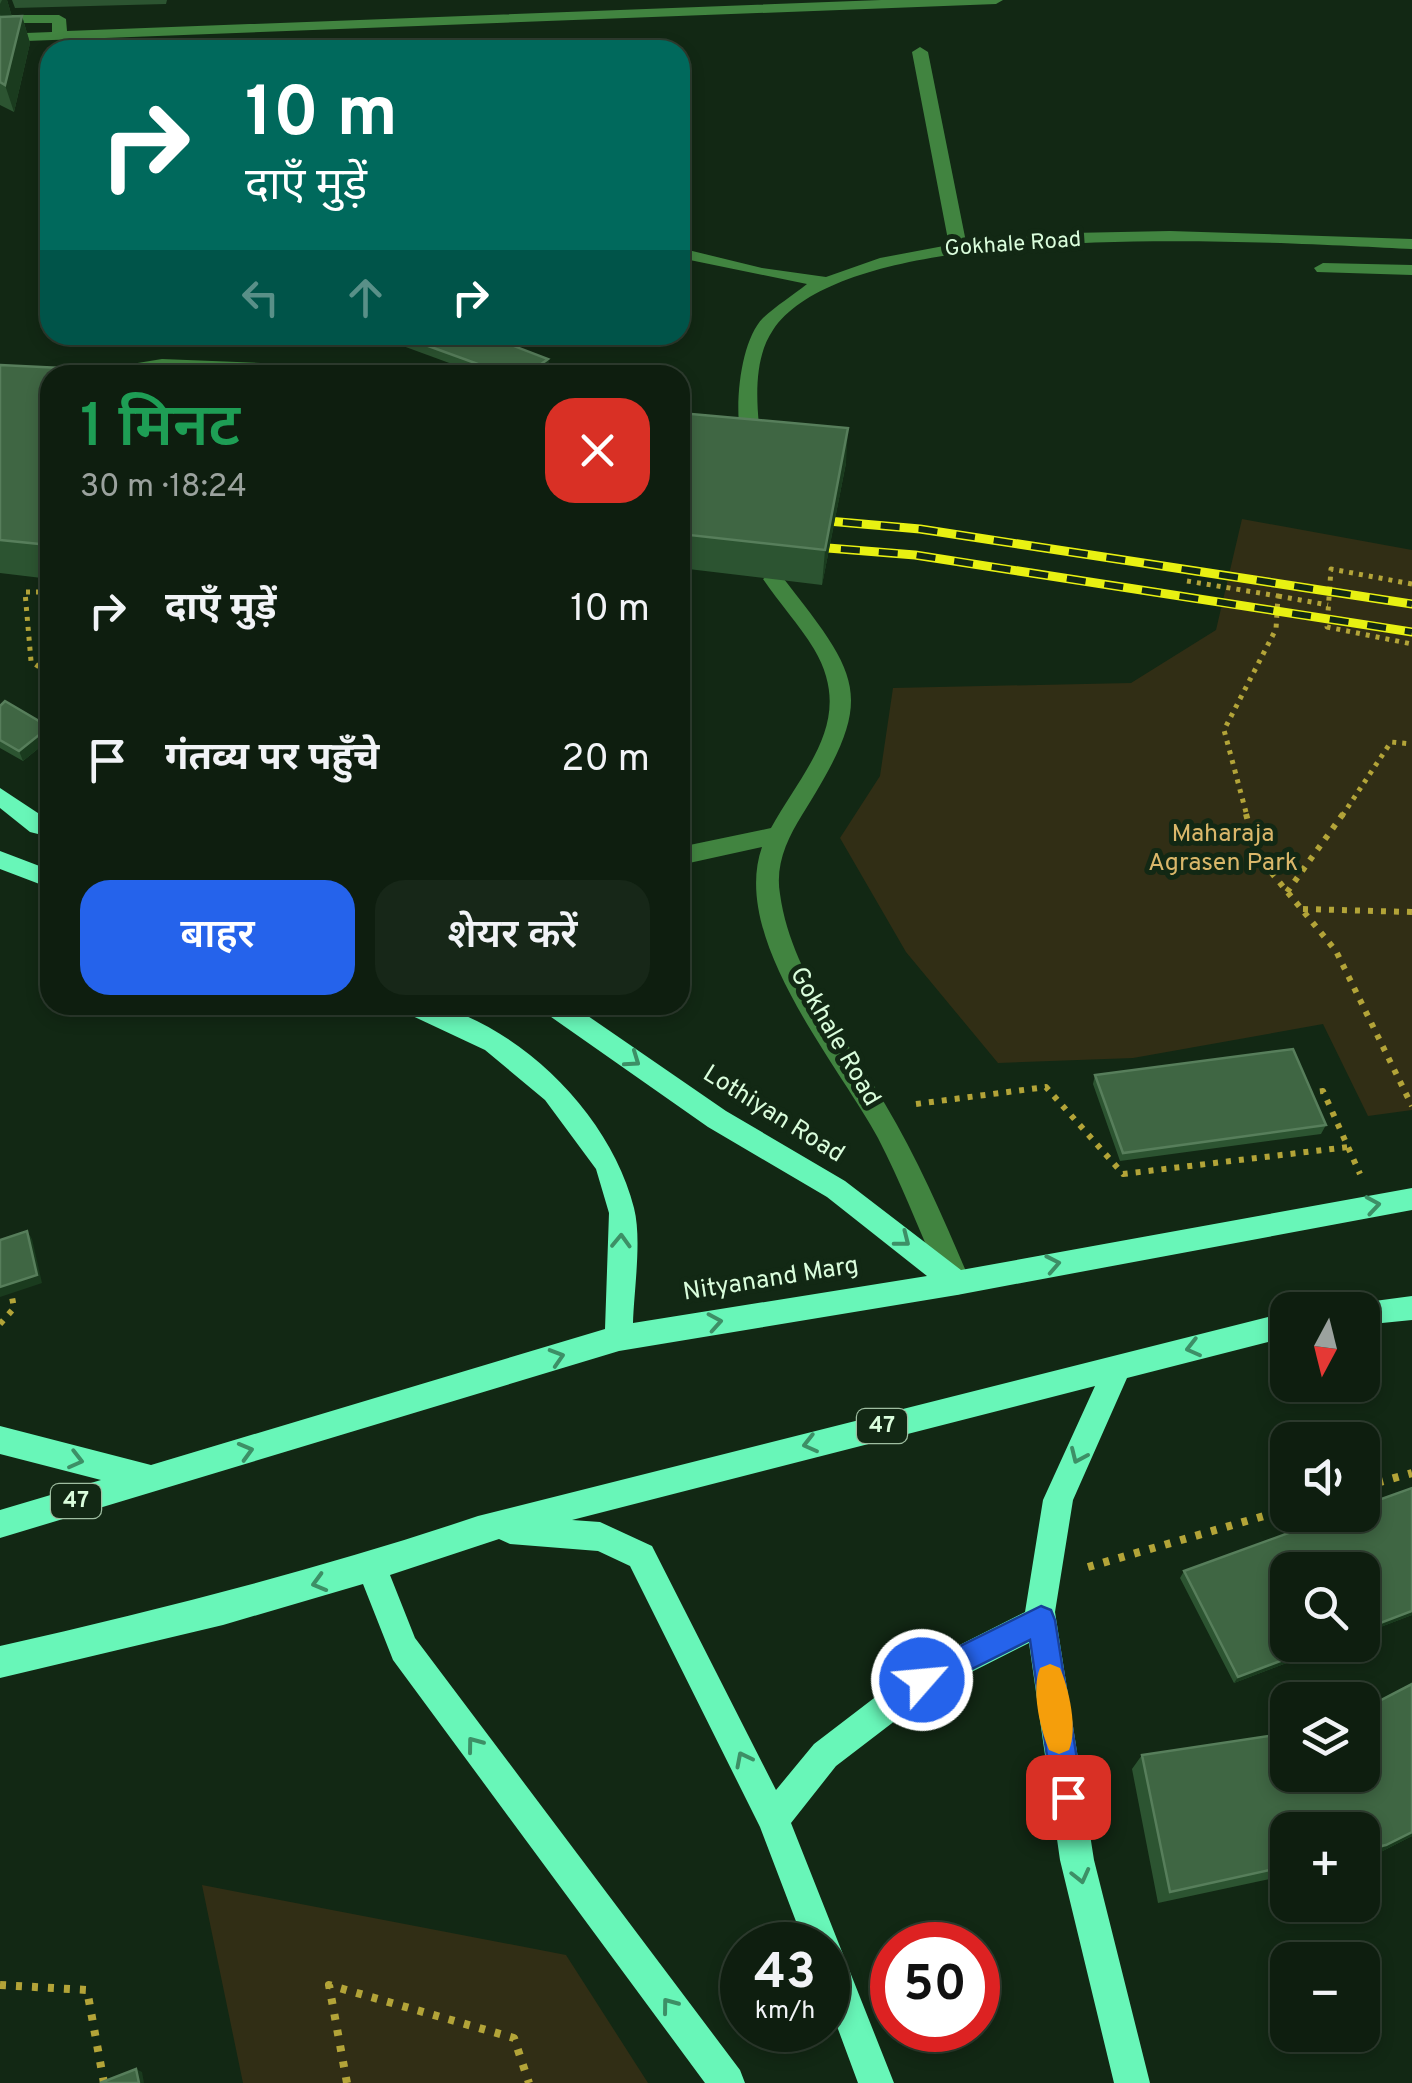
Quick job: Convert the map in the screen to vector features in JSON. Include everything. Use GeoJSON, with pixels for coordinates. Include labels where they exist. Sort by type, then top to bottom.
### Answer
{"type":"FeatureCollection","features":[{"type":"Feature","properties":{"kind":"main road"},"geometry":{"type":"LineString","coordinates":[[0,796],[40,827]]}},
{"type":"Feature","properties":{"kind":"main road"},"geometry":{"type":"LineString","coordinates":[[0,860],[40,875]]}},
{"type":"Feature","properties":{"kind":"main road"},"geometry":{"type":"LineString","coordinates":[[435,1015],[494,1042],[554,1093],[608,1165],[622,1213],[619,1338]]}},
{"type":"Feature","properties":{"kind":"main road","name":"Lothiyan Road"},"geometry":{"type":"LineString","coordinates":[[566,1015],[718,1120],[836,1189],[958,1283]]}},
{"type":"Feature","properties":{"kind":"main road","name":"Nityanand Marg"},"geometry":{"type":"LineString","coordinates":[[0,1524],[619,1338],[958,1283],[1412,1200]]}},
{"type":"Feature","properties":{"kind":"main road"},"geometry":{"type":"LineString","coordinates":[[1380,1312],[1412,1308]]}},
{"type":"Feature","properties":{"kind":"main road","name":"47"},"geometry":{"type":"LineString","coordinates":[[0,1662],[223,1610],[371,1568],[478,1530],[1270,1329]]}},
{"type":"Feature","properties":{"kind":"main road"},"geometry":{"type":"LineString","coordinates":[[1118,1367],[1058,1500],[1041,1620],[1076,1860],[1132,2083]]}},
{"type":"Feature","properties":{"kind":"main road","name":"47"},"geometry":{"type":"LineString","coordinates":[[0,1440],[153,1478]]}},
{"type":"Feature","properties":{"kind":"main road"},"geometry":{"type":"LineString","coordinates":[[478,1530],[600,1537],[641,1556],[773,1819],[813,1922]]}},
{"type":"Feature","properties":{"kind":"main road"},"geometry":{"type":"LineString","coordinates":[[371,1568],[404,1649],[727,2083]]}},
{"type":"Feature","properties":{"kind":"main road"},"geometry":{"type":"LineString","coordinates":[[773,1819],[825,1754],[922,1680],[1041,1620]]}},
{"type":"Feature","properties":{"kind":"main road","name":"47"},"geometry":{"type":"LineString","coordinates":[[0,1680],[39,1652]]}},
{"type":"Feature","properties":{"kind":"main road"},"geometry":{"type":"LineString","coordinates":[[850,2016],[876,2083]]}},
{"type":"Feature","properties":{"kind":"street"},"geometry":{"type":"LineString","coordinates":[[0,8],[5,0]]}},
{"type":"Feature","properties":{"kind":"street"},"geometry":{"type":"LineString","coordinates":[[0,38],[769,4],[996,0]]}},
{"type":"Feature","properties":{"kind":"street"},"geometry":{"type":"LineString","coordinates":[[0,19],[59,18],[60,36]]}},
{"type":"Feature","properties":{"kind":"street"},"geometry":{"type":"LineString","coordinates":[[920,52],[958,247]]}},
{"type":"Feature","properties":{"kind":"street","name":"Gokhale Road"},"geometry":{"type":"LineString","coordinates":[[753,454],[740,422],[758,338],[783,308],[826,282],[867,264],[958,247],[1191,237],[1412,244]]}},
{"type":"Feature","properties":{"kind":"street"},"geometry":{"type":"LineString","coordinates":[[690,255],[762,273],[826,282]]}},
{"type":"Feature","properties":{"kind":"street"},"geometry":{"type":"LineString","coordinates":[[1322,268],[1412,270]]}},
{"type":"Feature","properties":{"kind":"street"},"geometry":{"type":"LineString","coordinates":[[156,365],[185,365]]}},
{"type":"Feature","properties":{"kind":"street","name":"Gokhale Road"},"geometry":{"type":"LineString","coordinates":[[774,579],[823,642],[842,682],[844,709],[840,730],[821,769],[778,835],[766,868],[772,917],[825,1030],[875,1109],[918,1190],[958,1283]]}},
{"type":"Feature","properties":{"kind":"street"},"geometry":{"type":"LineString","coordinates":[[690,854],[778,835]]}},
{"type":"Feature","properties":{"kind":"path"},"geometry":{"type":"LineString","coordinates":[[1412,584],[1331,569],[1327,628],[1412,644]]}},
{"type":"Feature","properties":{"kind":"path"},"geometry":{"type":"LineString","coordinates":[[1187,581],[1328,605]]}},
{"type":"Feature","properties":{"kind":"path"},"geometry":{"type":"LineString","coordinates":[[40,592],[25,592],[31,661],[40,668]]}},
{"type":"Feature","properties":{"kind":"path"},"geometry":{"type":"LineString","coordinates":[[1278,596],[1276,628],[1224,730],[1257,855],[1336,951],[1412,1106]]}},
{"type":"Feature","properties":{"kind":"path"},"geometry":{"type":"LineString","coordinates":[[1287,892],[1391,742],[1412,744]]}},
{"type":"Feature","properties":{"kind":"path"},"geometry":{"type":"LineString","coordinates":[[1301,909],[1412,912]]}},
{"type":"Feature","properties":{"kind":"path"},"geometry":{"type":"LineString","coordinates":[[875,1109],[1046,1087],[1122,1174],[1348,1147]]}},
{"type":"Feature","properties":{"kind":"path"},"geometry":{"type":"LineString","coordinates":[[1304,1093],[1323,1090],[1373,1205]]}},
{"type":"Feature","properties":{"kind":"path"},"geometry":{"type":"LineString","coordinates":[[0,1324],[14,1308],[6,1272]]}},
{"type":"Feature","properties":{"kind":"path"},"geometry":{"type":"LineString","coordinates":[[1380,1483],[1412,1473]]}},
{"type":"Feature","properties":{"kind":"path"},"geometry":{"type":"LineString","coordinates":[[1048,1578],[1270,1514]]}},
{"type":"Feature","properties":{"kind":"path"},"geometry":{"type":"LineString","coordinates":[[0,1984],[87,1990],[104,2083]]}},
{"type":"Feature","properties":{"kind":"path"},"geometry":{"type":"LineString","coordinates":[[347,2083],[329,1985],[514,2038],[529,2083]]}},
{"type":"Feature","properties":{"kind":"green space","name":"Maharaja Agrasen Park"},"geometry":{"type":"Polygon","coordinates":[[[1242,519],[1412,550],[1412,1110],[1368,1116],[1323,1024],[1133,1058],[998,1063],[906,952],[840,838],[880,776],[893,688],[1131,683],[1216,630],[1242,519]]]}},
{"type":"Feature","properties":{"kind":"green space"},"geometry":{"type":"Polygon","coordinates":[[[202,1885],[566,1955],[648,2083],[243,2083],[202,1885]]]}},
{"type":"Feature","properties":{"kind":"building"},"geometry":{"type":"Polygon","coordinates":[[[22,16],[5,85],[0,82],[0,17],[22,16]]]}},
{"type":"Feature","properties":{"kind":"building"},"geometry":{"type":"Polygon","coordinates":[[[426,345],[511,345],[548,359],[540,365],[480,365],[426,345]]]}},
{"type":"Feature","properties":{"kind":"building"},"geometry":{"type":"Polygon","coordinates":[[[0,365],[40,367],[40,544],[0,540],[0,365]]]}},
{"type":"Feature","properties":{"kind":"building"},"geometry":{"type":"Polygon","coordinates":[[[690,414],[848,428],[825,550],[690,535],[690,414]]]}},
{"type":"Feature","properties":{"kind":"building"},"geometry":{"type":"Polygon","coordinates":[[[5,701],[40,722],[40,734],[19,751],[0,740],[0,706],[5,701]]]}},
{"type":"Feature","properties":{"kind":"building"},"geometry":{"type":"Polygon","coordinates":[[[1293,1049],[1326,1125],[1123,1153],[1095,1075],[1293,1049]]]}},
{"type":"Feature","properties":{"kind":"building"},"geometry":{"type":"Polygon","coordinates":[[[27,1231],[37,1275],[0,1287],[0,1240],[27,1231]]]}},
{"type":"Feature","properties":{"kind":"building"},"geometry":{"type":"Polygon","coordinates":[[[1412,1488],[1412,1611],[1380,1623],[1380,1552],[1270,1552],[1270,1662],[1278,1662],[1238,1677],[1184,1571],[1291,1532],[1380,1532],[1380,1500],[1412,1488]]]}},
{"type":"Feature","properties":{"kind":"building"},"geometry":{"type":"Polygon","coordinates":[[[1412,1684],[1412,1832],[1380,1846],[1380,1812],[1270,1812],[1270,1870],[1170,1892],[1142,1755],[1270,1736],[1270,1792],[1380,1792],[1380,1701],[1412,1684]]]}},
{"type":"Feature","properties":{"kind":"building"},"geometry":{"type":"Polygon","coordinates":[[[136,2069],[139,2083],[100,2083],[136,2069]]]}},
{"type":"Feature","properties":{"kind":"railway"},"geometry":{"type":"LineString","coordinates":[[805,519],[920,529],[1412,604]]}},
{"type":"Feature","properties":{"kind":"railway"},"geometry":{"type":"LineString","coordinates":[[803,546],[915,555],[1412,632]]}},
{"type":"Feature","properties":{"kind":"slow traffic"},"geometry":{"type":"LineString","coordinates":[[1050,1678],[1059,1740]]}},
{"type":"Feature","properties":{"kind":"route"},"geometry":{"type":"LineString","coordinates":[[922,1680],[1041,1620],[1068,1797]]}}]}
